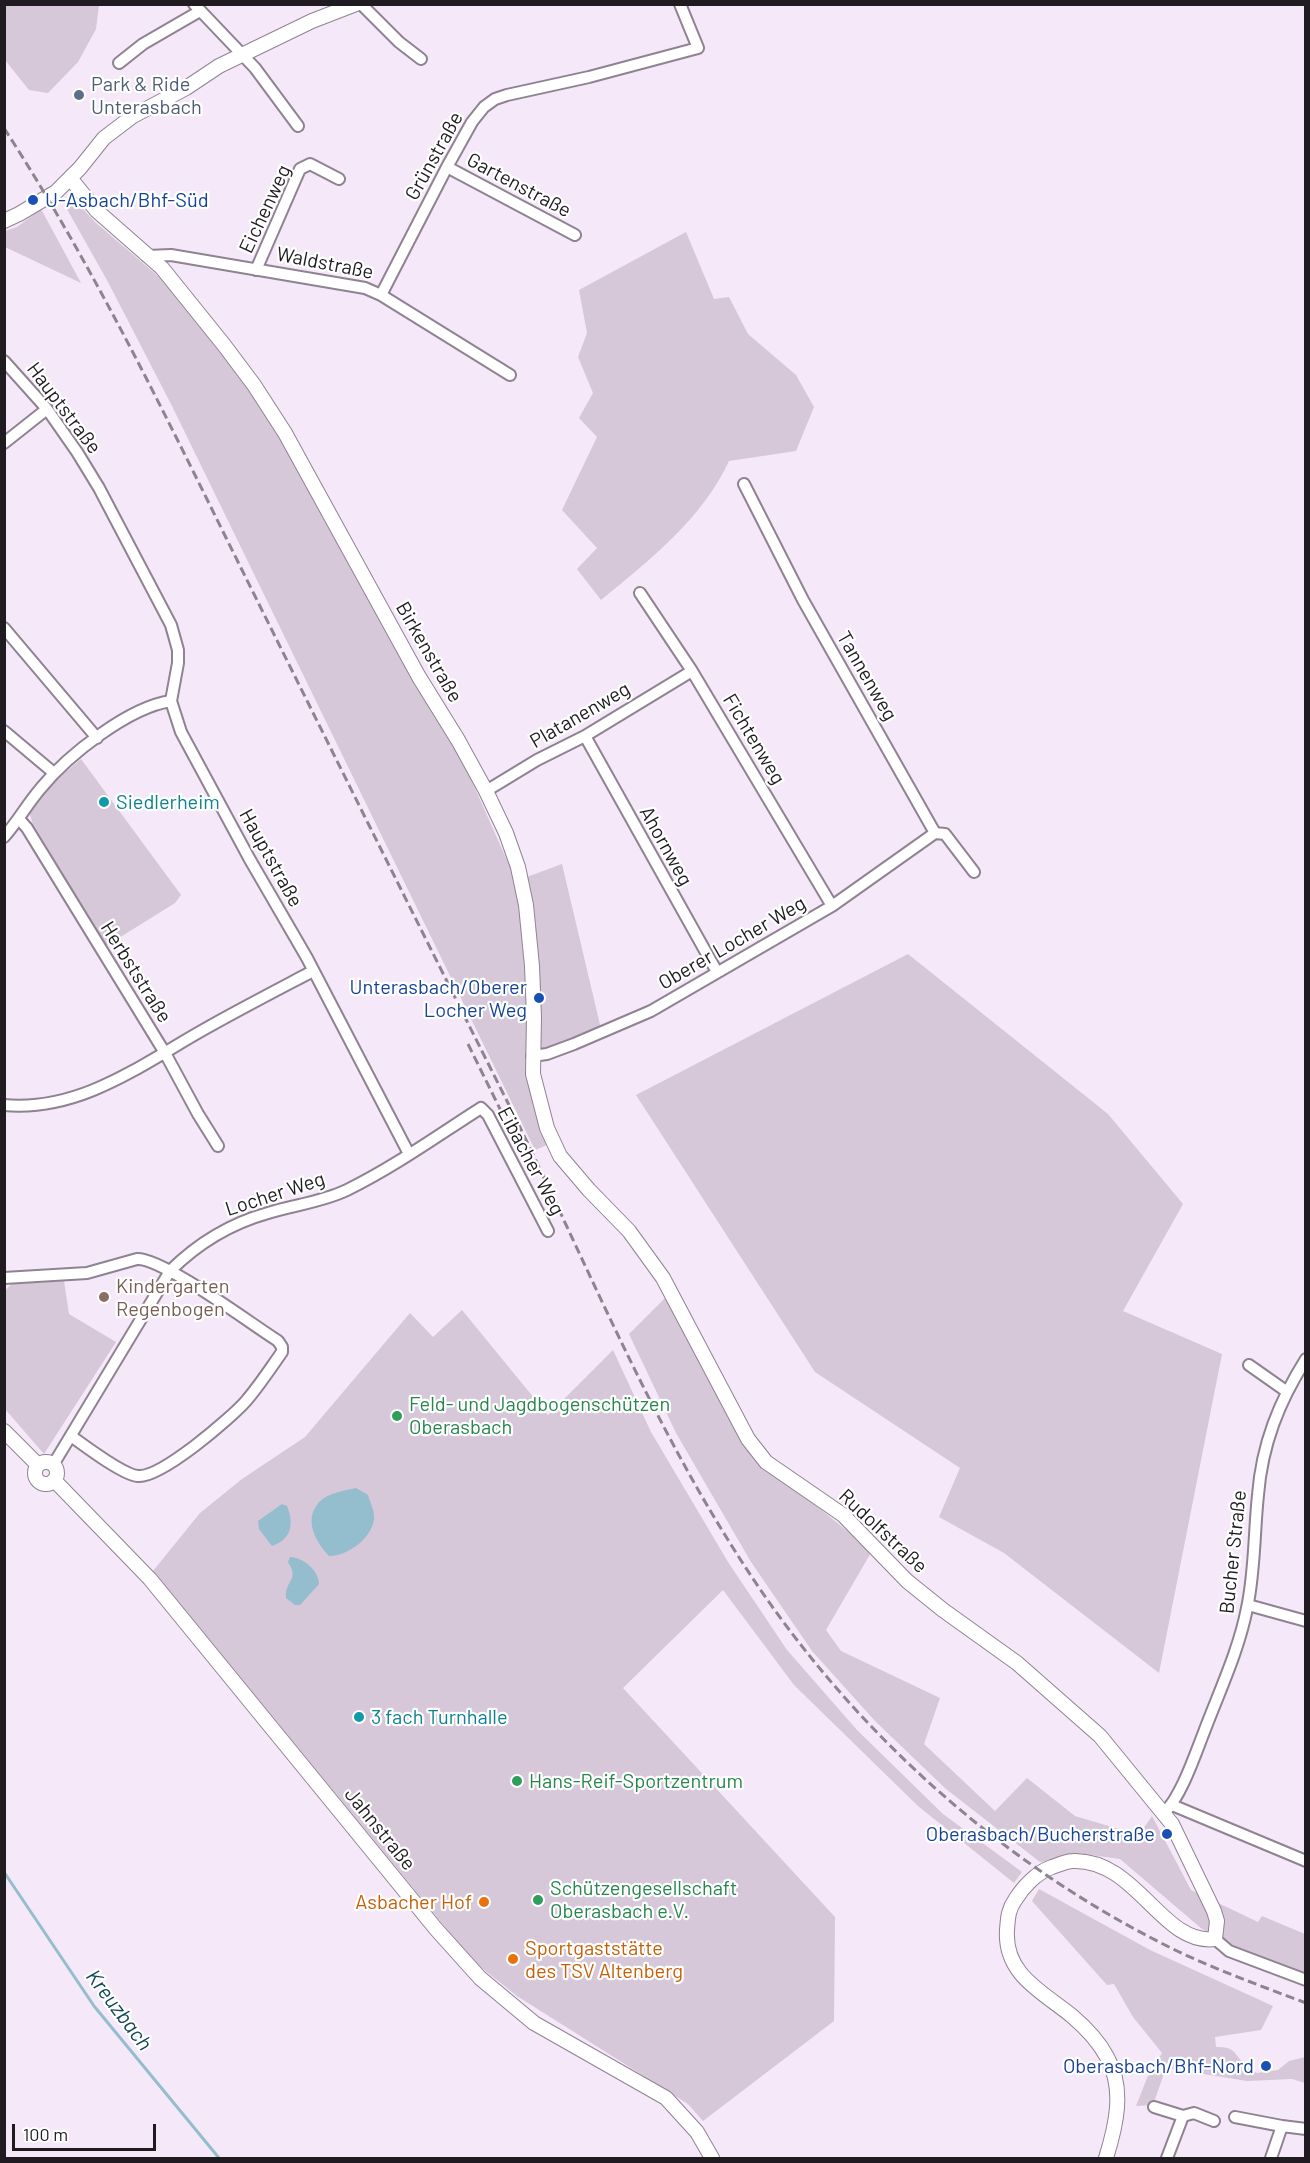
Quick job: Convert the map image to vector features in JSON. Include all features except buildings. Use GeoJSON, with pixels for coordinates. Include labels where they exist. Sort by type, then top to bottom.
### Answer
{"type":"FeatureCollection","features":[{"type":"Feature","properties":{"kind":"street"},"geometry":{"type":"LineString","coordinates":[[4,221],[56,192],[104,138],[123,122],[186,88],[219,66],[312,21],[356,4]]}},
{"type":"Feature","properties":{"kind":"street"},"geometry":{"type":"LineString","coordinates":[[361,4],[399,42],[421,59]]}},
{"type":"Feature","properties":{"kind":"street","name":"Grünstraße"},"geometry":{"type":"LineString","coordinates":[[381,295],[447,167],[472,122],[484,107],[495,99],[698,48],[680,4]]}},
{"type":"Feature","properties":{"kind":"street"},"geometry":{"type":"LineString","coordinates":[[119,63],[197,8],[255,68],[298,126]]}},
{"type":"Feature","properties":{"kind":"street","name":"Eichenweg"},"geometry":{"type":"LineString","coordinates":[[256,270],[300,169],[310,164],[339,178]]}},
{"type":"Feature","properties":{"kind":"street","name":"Gartenstraße"},"geometry":{"type":"LineString","coordinates":[[447,167],[575,235]]}},
{"type":"Feature","properties":{"kind":"street"},"geometry":{"type":"LineString","coordinates":[[70,178],[97,211],[147,256]]}},
{"type":"Feature","properties":{"kind":"street","name":"Waldstraße"},"geometry":{"type":"LineString","coordinates":[[147,256],[171,255],[365,288],[381,295],[510,375]]}},
{"type":"Feature","properties":{"kind":"street","name":"Birkenstraße"},"geometry":{"type":"LineString","coordinates":[[147,256],[162,268],[191,303],[248,377],[285,434],[418,677],[486,790],[506,833],[518,867],[526,905],[532,957],[534,1017],[532,1056]]}},
{"type":"Feature","properties":{"kind":"street","name":"Hauptstraße"},"geometry":{"type":"LineString","coordinates":[[4,361],[47,409],[99,488],[171,625],[178,650],[171,701],[181,732],[313,971],[409,1154]]}},
{"type":"Feature","properties":{"kind":"street"},"geometry":{"type":"LineString","coordinates":[[4,443],[47,409]]}},
{"type":"Feature","properties":{"kind":"street","name":"Tannenweg"},"geometry":{"type":"LineString","coordinates":[[744,484],[803,600],[935,833],[945,834],[974,872]]}},
{"type":"Feature","properties":{"kind":"street","name":"Fichtenweg"},"geometry":{"type":"LineString","coordinates":[[640,593],[692,670],[832,906]]}},
{"type":"Feature","properties":{"kind":"street"},"geometry":{"type":"LineString","coordinates":[[4,628],[97,738]]}},
{"type":"Feature","properties":{"kind":"street","name":"Platanenweg"},"geometry":{"type":"LineString","coordinates":[[486,790],[537,760],[585,736],[692,670]]}},
{"type":"Feature","properties":{"kind":"street"},"geometry":{"type":"LineString","coordinates":[[4,837],[54,773],[97,738],[143,708],[171,701]]}},
{"type":"Feature","properties":{"kind":"street"},"geometry":{"type":"LineString","coordinates":[[4,731],[54,773]]}},
{"type":"Feature","properties":{"kind":"street","name":"Ahornweg"},"geometry":{"type":"LineString","coordinates":[[585,736],[717,972]]}},
{"type":"Feature","properties":{"kind":"street","name":"Herbststraße"},"geometry":{"type":"LineString","coordinates":[[19,819],[27,828],[165,1053],[218,1146]]}},
{"type":"Feature","properties":{"kind":"street","name":"Oberer Locher Weg"},"geometry":{"type":"LineString","coordinates":[[532,1056],[547,1054],[574,1044],[642,1015],[832,906],[935,833]]}},
{"type":"Feature","properties":{"kind":"street"},"geometry":{"type":"LineString","coordinates":[[4,1105],[59,1102],[85,1094],[108,1084],[313,971]]}},
{"type":"Feature","properties":{"kind":"street","name":"Rudolfstraße"},"geometry":{"type":"LineString","coordinates":[[532,1056],[533,1074],[547,1128],[560,1156],[589,1191],[629,1231],[663,1278],[748,1439],[766,1462],[843,1515],[907,1581],[1017,1663],[1100,1736],[1168,1809],[1172,1824],[1214,1911],[1217,1921],[1215,1939]]}},
{"type":"Feature","properties":{"kind":"street","name":"Locher Weg"},"geometry":{"type":"LineString","coordinates":[[54,1465],[170,1271],[194,1248],[229,1227],[267,1213],[339,1193],[378,1173],[481,1108]]}},
{"type":"Feature","properties":{"kind":"street","name":"Eibacher Weg"},"geometry":{"type":"LineString","coordinates":[[481,1108],[488,1115],[548,1231]]}},
{"type":"Feature","properties":{"kind":"street"},"geometry":{"type":"LineString","coordinates":[[4,1278],[87,1273],[137,1258],[153,1261],[278,1341],[282,1347],[282,1352],[246,1402],[219,1426],[167,1465],[146,1476],[138,1477],[130,1474],[70,1436]]}},
{"type":"Feature","properties":{"kind":"street","name":"Bucher Straße"},"geometry":{"type":"LineString","coordinates":[[1168,1809],[1199,1744],[1242,1630],[1248,1605],[1258,1493],[1265,1447],[1286,1392],[1305,1359]]}},
{"type":"Feature","properties":{"kind":"street"},"geometry":{"type":"LineString","coordinates":[[1249,1365],[1286,1392]]}},
{"type":"Feature","properties":{"kind":"street","name":"Jahnstraße"},"geometry":{"type":"LineString","coordinates":[[4,1431],[38,1466],[35,1470],[38,1480],[48,1484],[54,1480],[150,1578],[436,1929],[480,1978],[534,2023],[666,2098],[697,2132],[712,2158]]}},
{"type":"Feature","properties":{"kind":"street"},"geometry":{"type":"LineString","coordinates":[[38,1466],[48,1462],[54,1465],[57,1473],[54,1480]]}},
{"type":"Feature","properties":{"kind":"street"},"geometry":{"type":"LineString","coordinates":[[1248,1605],[1305,1621]]}},
{"type":"Feature","properties":{"kind":"street"},"geometry":{"type":"LineString","coordinates":[[1168,1809],[1305,1861]]}},
{"type":"Feature","properties":{"kind":"street"},"geometry":{"type":"LineString","coordinates":[[1106,2158],[1118,2108],[1115,2081],[1108,2058],[1092,2035],[1072,2016],[1034,1988],[1015,1966],[1006,1939],[1009,1910],[1023,1888],[1046,1869],[1071,1861],[1091,1862],[1110,1868],[1173,1925],[1192,1936],[1206,1940],[1215,1939],[1229,1951],[1305,1980]]}},
{"type":"Feature","properties":{"kind":"street"},"geometry":{"type":"LineString","coordinates":[[1154,2106],[1183,2116],[1194,2114],[1214,2121]]}},
{"type":"Feature","properties":{"kind":"street"},"geometry":{"type":"LineString","coordinates":[[1167,2158],[1183,2116]]}},
{"type":"Feature","properties":{"kind":"street"},"geometry":{"type":"LineString","coordinates":[[1234,2117],[1305,2129]]}},
{"type":"Feature","properties":{"kind":"street"},"geometry":{"type":"LineString","coordinates":[[1271,2158],[1282,2126]]}},
{"type":"Feature","properties":{"kind":"shaded area"},"geometry":{"type":"Polygon","coordinates":[[[5,4],[99,5],[96,29],[78,62],[48,93],[29,90],[5,60],[5,4]]]}},
{"type":"Feature","properties":{"kind":"shaded area"},"geometry":{"type":"Polygon","coordinates":[[[72,197],[95,222],[172,288],[267,402],[460,754],[516,881],[562,864],[601,1029],[530,1053],[528,1076],[547,1145],[535,1150],[172,406],[108,282],[63,202],[72,197]]]}},
{"type":"Feature","properties":{"kind":"shaded area"},"geometry":{"type":"Polygon","coordinates":[[[41,209],[81,283],[5,247],[5,231],[17,227],[41,209]]]}},
{"type":"Feature","properties":{"kind":"shaded area"},"geometry":{"type":"Polygon","coordinates":[[[686,232],[714,299],[729,297],[748,334],[796,375],[814,407],[796,451],[729,461],[718,482],[690,520],[656,554],[601,600],[577,569],[597,548],[562,510],[597,437],[579,418],[593,393],[578,357],[587,333],[579,290],[686,232]]]}},
{"type":"Feature","properties":{"kind":"shaded area"},"geometry":{"type":"Polygon","coordinates":[[[81,759],[181,895],[175,903],[106,946],[33,824],[29,812],[46,788],[81,759]]]}},
{"type":"Feature","properties":{"kind":"shaded area"},"geometry":{"type":"Polygon","coordinates":[[[908,954],[1108,1114],[1183,1204],[1123,1311],[1222,1354],[1159,1673],[1004,1553],[939,1517],[960,1468],[815,1372],[636,1095],[908,954]]]}},
{"type":"Feature","properties":{"kind":"shaded area"},"geometry":{"type":"Polygon","coordinates":[[[64,1281],[69,1314],[116,1342],[44,1454],[5,1409],[5,1291],[11,1284],[64,1281]]]}},
{"type":"Feature","properties":{"kind":"shaded area"},"geometry":{"type":"Polygon","coordinates":[[[667,1296],[746,1449],[872,1551],[826,1630],[841,1651],[940,1698],[924,1744],[995,1811],[1027,1778],[1075,1816],[1139,1835],[1152,1816],[1191,1890],[1258,1922],[1262,1916],[1305,1934],[1305,1974],[1243,1951],[1202,1929],[1120,1859],[1084,1854],[1040,1862],[946,1789],[875,1721],[812,1651],[751,1562],[676,1433],[629,1334],[667,1296]]]}},
{"type":"Feature","properties":{"kind":"shaded area","name":"Hans-Reif-Sportzentrum"},"geometry":{"type":"Polygon","coordinates":[[[462,1310],[548,1415],[613,1350],[651,1432],[728,1562],[787,1650],[857,1730],[943,1814],[1022,1872],[1014,1883],[918,1806],[794,1685],[723,1590],[623,1688],[835,1917],[834,2021],[703,2121],[688,2104],[517,1996],[473,1961],[153,1571],[200,1513],[242,1479],[305,1437],[410,1313],[433,1337],[462,1310]]]}},
{"type":"Feature","properties":{"kind":"shaded area"},"geometry":{"type":"Polygon","coordinates":[[[1039,1889],[1150,1950],[1273,2006],[1261,2030],[1215,2037],[1216,2047],[1230,2049],[1257,2073],[1278,2070],[1289,2061],[1305,2057],[1305,2083],[1292,2079],[1247,2081],[1166,2068],[1153,2105],[1136,2106],[1147,2078],[1162,2053],[1133,2017],[1114,1984],[1107,1985],[1032,1901],[1039,1889]]]}},
{"type":"Feature","properties":{"kind":"water"},"geometry":{"type":"Polygon","coordinates":[[[356,1488],[368,1495],[374,1513],[372,1526],[358,1545],[344,1553],[329,1556],[320,1545],[314,1532],[313,1512],[320,1501],[325,1498],[356,1488]]]}},
{"type":"Feature","properties":{"kind":"water"},"geometry":{"type":"Polygon","coordinates":[[[282,1504],[287,1506],[290,1530],[284,1539],[272,1546],[259,1529],[258,1521],[282,1504]]]}},
{"type":"Feature","properties":{"kind":"water"},"geometry":{"type":"Polygon","coordinates":[[[290,1557],[305,1562],[318,1579],[319,1584],[300,1605],[295,1605],[286,1598],[293,1573],[288,1562],[290,1557]]]}},
{"type":"Feature","properties":{"kind":"waterway","name":"Kreuzbach"},"geometry":{"type":"LineString","coordinates":[[4,1872],[94,2006],[219,2158]]}},
{"type":"Feature","properties":{"kind":"railway"},"geometry":{"type":"LineString","coordinates":[[4,128],[70,236],[159,404],[512,1111],[648,1397],[709,1508],[742,1562],[784,1622],[829,1680],[879,1734],[932,1785],[988,1833],[1048,1876],[1110,1915],[1175,1950],[1306,2003]]}},
{"type":"Feature","properties":{"kind":"railway"},"geometry":{"type":"LineString","coordinates":[[468,1044],[501,1111]]}},
{"type":"Feature","properties":{"kind":"place","name":"Park & Ride Unterasbach"},"geometry":{"type":"Point","coordinates":[79,95]}},
{"type":"Feature","properties":{"kind":"place","name":"U-Asbach/Bhf-Süd"},"geometry":{"type":"Point","coordinates":[33,200]}},
{"type":"Feature","properties":{"kind":"place","name":"Siedlerheim"},"geometry":{"type":"Point","coordinates":[104,802]}},
{"type":"Feature","properties":{"kind":"place","name":"Unterasbach/Oberer Locher Weg"},"geometry":{"type":"Point","coordinates":[539,998]}},
{"type":"Feature","properties":{"kind":"place","name":"Kindergarten Regenbogen"},"geometry":{"type":"Point","coordinates":[104,1297]}},
{"type":"Feature","properties":{"kind":"place","name":"Feld- und Jagdbogenschützen Oberasbach"},"geometry":{"type":"Point","coordinates":[397,1416]}},
{"type":"Feature","properties":{"kind":"place","name":"3 fach Turnhalle"},"geometry":{"type":"Point","coordinates":[359,1717]}},
{"type":"Feature","properties":{"kind":"place","name":"Hans-Reif-Sportzentrum"},"geometry":{"type":"Point","coordinates":[517,1781]}},
{"type":"Feature","properties":{"kind":"place","name":"Oberasbach/Bucherstraße"},"geometry":{"type":"Point","coordinates":[1167,1834]}},
{"type":"Feature","properties":{"kind":"place","name":"Schützengesellschaft Oberasbach e.V."},"geometry":{"type":"Point","coordinates":[538,1900]}},
{"type":"Feature","properties":{"kind":"place","name":"Asbacher Hof"},"geometry":{"type":"Point","coordinates":[484,1902]}},
{"type":"Feature","properties":{"kind":"place","name":"Sportgaststätte des TSV Altenberg"},"geometry":{"type":"Point","coordinates":[513,1959]}},
{"type":"Feature","properties":{"kind":"place","name":"Oberasbach/Bhf-Nord"},"geometry":{"type":"Point","coordinates":[1266,2066]}}]}
